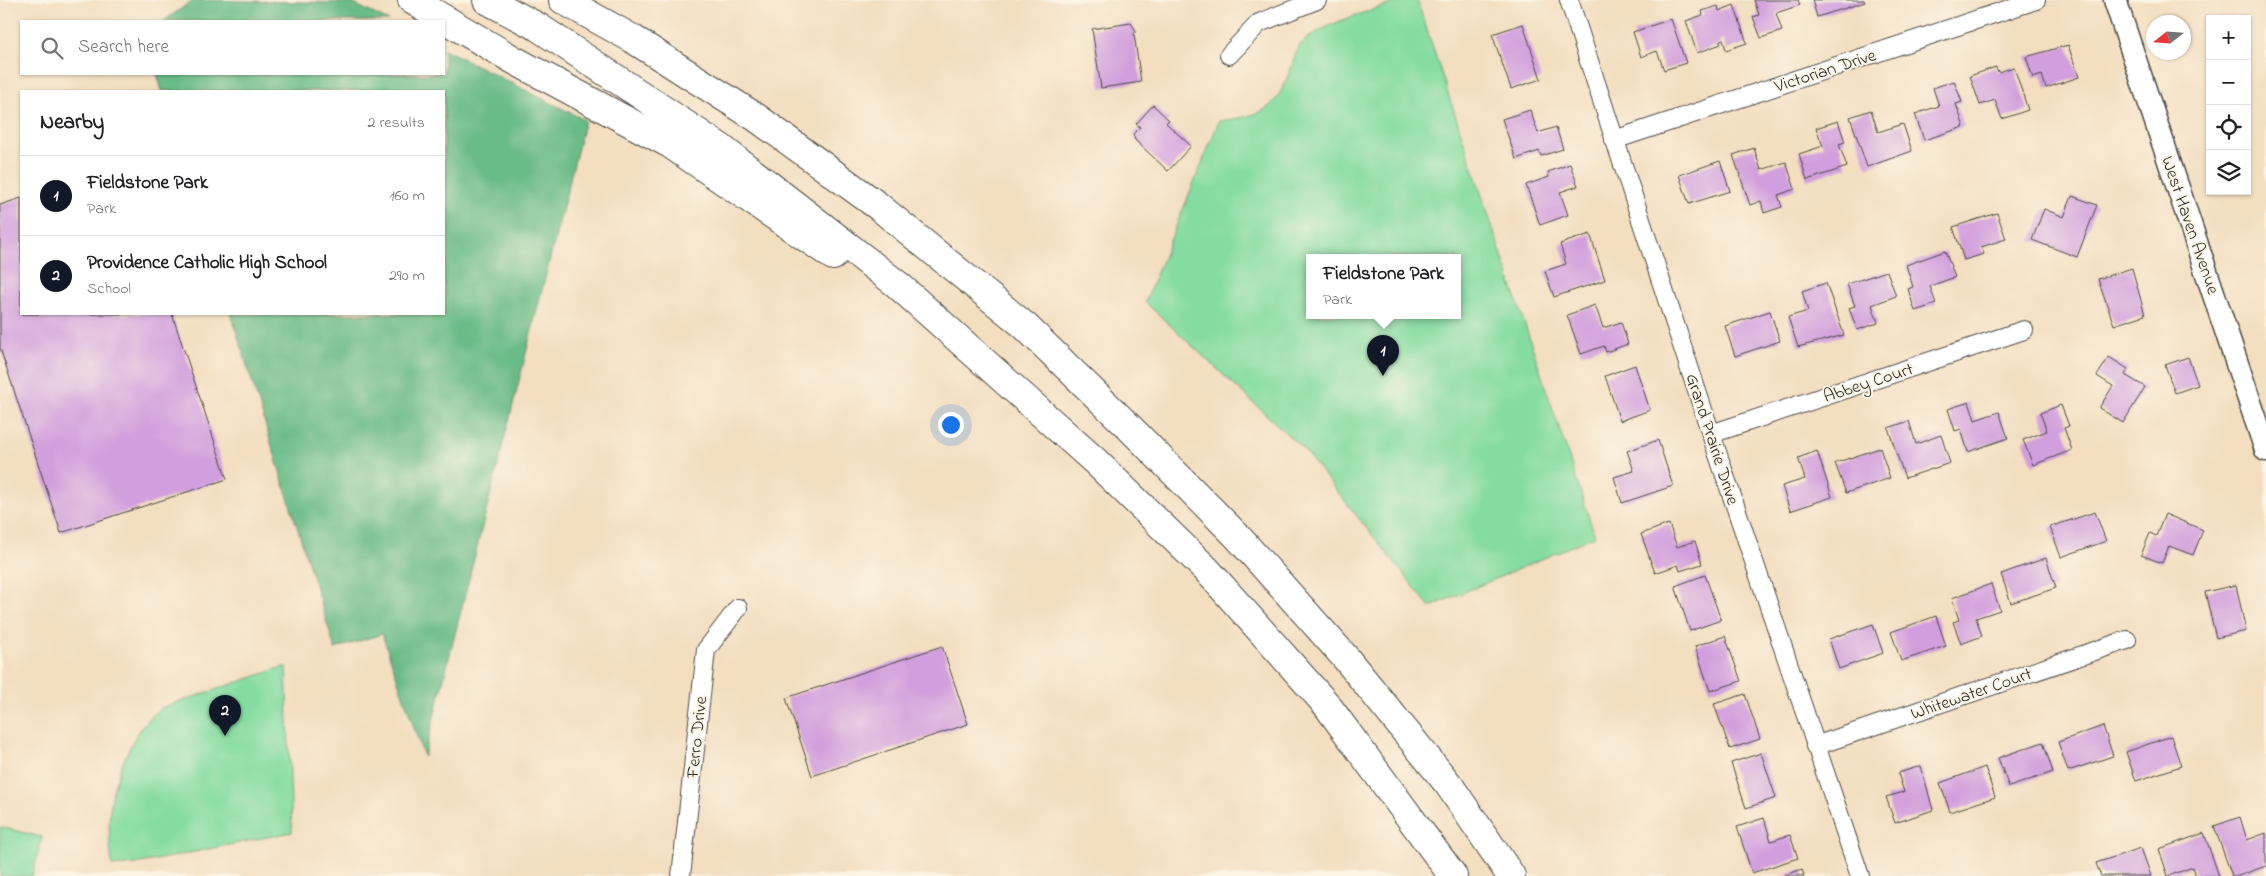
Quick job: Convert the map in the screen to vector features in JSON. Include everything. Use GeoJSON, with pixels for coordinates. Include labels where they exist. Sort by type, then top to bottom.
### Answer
{"type":"FeatureCollection","features":[{"type":"Feature","properties":{"kind":"highway"},"geometry":{"type":"LineString","coordinates":[[412,0],[512,58],[670,144],[979,357]]}},
{"type":"Feature","properties":{"kind":"highway"},"geometry":{"type":"LineString","coordinates":[[487,0],[538,28],[722,148],[898,285],[1096,462],[1206,569],[1326,704],[1452,876]]}},
{"type":"Feature","properties":{"kind":"highway"},"geometry":{"type":"LineString","coordinates":[[563,0],[632,40],[757,118],[878,206],[1025,326],[1130,428],[1230,530],[1344,656],[1449,785],[1511,876]]}},
{"type":"Feature","properties":{"kind":"highway"},"geometry":{"type":"LineString","coordinates":[[584,0],[632,40]]}},
{"type":"Feature","properties":{"kind":"street"},"geometry":{"type":"LineString","coordinates":[[1229,55],[1259,23],[1318,0]]}},
{"type":"Feature","properties":{"kind":"street","name":"Grand Prairie Drive"},"geometry":{"type":"LineString","coordinates":[[1569,0],[1711,434],[1860,876]]}},
{"type":"Feature","properties":{"kind":"street","name":"Victorian Drive"},"geometry":{"type":"LineString","coordinates":[[1614,140],[2036,0]]}},
{"type":"Feature","properties":{"kind":"street","name":"West Haven Avenue"},"geometry":{"type":"LineString","coordinates":[[2115,0],[2266,450]]}},
{"type":"Feature","properties":{"kind":"street","name":"Abbey Court"},"geometry":{"type":"LineString","coordinates":[[1711,434],[2024,330]]}},
{"type":"Feature","properties":{"kind":"street","name":"Ferro Drive"},"geometry":{"type":"LineString","coordinates":[[681,876],[706,650],[738,608]]}},
{"type":"Feature","properties":{"kind":"street","name":"Whitewater Court"},"geometry":{"type":"LineString","coordinates":[[1816,746],[2127,640]]}},
{"type":"Feature","properties":{"kind":"green space"},"geometry":{"type":"Polygon","coordinates":[[[193,0],[352,3],[387,20],[165,20],[193,0]]]}},
{"type":"Feature","properties":{"kind":"green space"},"geometry":{"type":"Polygon","coordinates":[[[1403,0],[1417,0],[1595,536],[1430,607],[1303,449],[1145,302],[1219,121],[1247,116],[1266,109],[1280,94],[1295,54],[1302,43],[1312,35],[1336,23],[1403,0]]]}},
{"type":"Feature","properties":{"kind":"green space"},"geometry":{"type":"Polygon","coordinates":[[[445,50],[585,120],[424,757],[382,634],[335,649],[231,315],[445,315],[445,90],[162,90],[157,75],[445,75],[445,50]]]}},
{"type":"Feature","properties":{"kind":"green space"},"geometry":{"type":"Polygon","coordinates":[[[286,666],[292,832],[136,864],[112,866],[109,821],[112,796],[120,768],[137,734],[146,723],[161,708],[286,666]]]}},
{"type":"Feature","properties":{"kind":"green space"},"geometry":{"type":"Polygon","coordinates":[[[0,827],[42,837],[32,876],[0,876],[0,827]]]}},
{"type":"Feature","properties":{"kind":"building"},"geometry":{"type":"Polygon","coordinates":[[[1754,0],[1798,0],[1800,5],[1776,13],[1782,31],[1761,38],[1753,17],[1759,15],[1754,0]]]}},
{"type":"Feature","properties":{"kind":"building"},"geometry":{"type":"Polygon","coordinates":[[[1812,0],[1864,0],[1865,2],[1817,17],[1812,0]]]}},
{"type":"Feature","properties":{"kind":"building"},"geometry":{"type":"Polygon","coordinates":[[[1734,5],[1747,43],[1726,50],[1723,39],[1719,41],[1721,44],[1697,53],[1686,21],[1703,15],[1702,11],[1718,6],[1719,11],[1734,5]]]}},
{"type":"Feature","properties":{"kind":"building"},"geometry":{"type":"Polygon","coordinates":[[[1671,19],[1686,63],[1664,70],[1657,51],[1641,57],[1633,32],[1671,19]]]}},
{"type":"Feature","properties":{"kind":"building"},"geometry":{"type":"Polygon","coordinates":[[[1131,23],[1136,31],[1134,34],[1141,82],[1101,88],[1092,29],[1131,23]]]}},
{"type":"Feature","properties":{"kind":"building"},"geometry":{"type":"Polygon","coordinates":[[[1523,24],[1541,79],[1511,89],[1492,34],[1523,24]]]}},
{"type":"Feature","properties":{"kind":"building"},"geometry":{"type":"Polygon","coordinates":[[[2068,45],[2079,77],[2046,88],[2042,75],[2033,78],[2026,57],[2068,45]]]}},
{"type":"Feature","properties":{"kind":"building"},"geometry":{"type":"Polygon","coordinates":[[[1996,67],[1998,72],[2014,67],[2028,110],[2002,119],[1995,100],[1980,105],[1970,76],[1996,67]]]}},
{"type":"Feature","properties":{"kind":"building"},"geometry":{"type":"Polygon","coordinates":[[[1954,81],[1962,102],[1956,104],[1964,127],[1924,140],[1915,114],[1939,106],[1933,88],[1954,81]]]}},
{"type":"Feature","properties":{"kind":"building"},"geometry":{"type":"Polygon","coordinates":[[[1153,105],[1169,120],[1166,123],[1191,146],[1168,171],[1135,140],[1133,134],[1140,127],[1136,124],[1153,105]]]}},
{"type":"Feature","properties":{"kind":"building"},"geometry":{"type":"Polygon","coordinates":[[[1530,110],[1538,133],[1556,127],[1563,149],[1541,156],[1539,151],[1516,159],[1502,119],[1530,110]]]}},
{"type":"Feature","properties":{"kind":"building"},"geometry":{"type":"Polygon","coordinates":[[[1871,110],[1878,132],[1903,124],[1912,151],[1867,167],[1850,117],[1871,110]]]}},
{"type":"Feature","properties":{"kind":"building"},"geometry":{"type":"Polygon","coordinates":[[[1838,121],[1845,142],[1839,144],[1847,167],[1807,180],[1799,154],[1823,146],[1816,128],[1838,121]]]}},
{"type":"Feature","properties":{"kind":"building"},"geometry":{"type":"Polygon","coordinates":[[[1754,148],[1761,170],[1786,162],[1795,189],[1778,195],[1782,207],[1764,213],[1761,201],[1750,205],[1733,155],[1754,148]]]}},
{"type":"Feature","properties":{"kind":"building"},"geometry":{"type":"Polygon","coordinates":[[[1720,161],[1730,191],[1689,204],[1679,175],[1720,161]]]}},
{"type":"Feature","properties":{"kind":"building"},"geometry":{"type":"Polygon","coordinates":[[[1570,164],[1578,186],[1560,192],[1568,215],[1540,225],[1526,185],[1549,177],[1548,172],[1570,164]]]}},
{"type":"Feature","properties":{"kind":"building"},"geometry":{"type":"Polygon","coordinates":[[[2072,196],[2097,205],[2077,257],[2032,240],[2044,209],[2064,217],[2072,196]]]}},
{"type":"Feature","properties":{"kind":"building"},"geometry":{"type":"Polygon","coordinates":[[[20,198],[20,315],[172,315],[227,479],[61,533],[0,348],[0,205],[20,198]]]}},
{"type":"Feature","properties":{"kind":"building"},"geometry":{"type":"Polygon","coordinates":[[[1997,213],[2006,239],[1981,247],[1984,254],[1964,260],[1953,227],[1997,213]]]}},
{"type":"Feature","properties":{"kind":"building"},"geometry":{"type":"Polygon","coordinates":[[[1590,234],[1605,280],[1554,297],[1545,271],[1566,264],[1560,244],[1590,234]]]}},
{"type":"Feature","properties":{"kind":"building"},"geometry":{"type":"Polygon","coordinates":[[[1945,251],[1955,277],[1930,286],[1936,304],[1915,311],[1908,289],[1913,287],[1906,265],[1945,251]]]}},
{"type":"Feature","properties":{"kind":"building"},"geometry":{"type":"Polygon","coordinates":[[[2132,268],[2145,315],[2114,325],[2098,279],[2132,268]]]}},
{"type":"Feature","properties":{"kind":"building"},"geometry":{"type":"Polygon","coordinates":[[[1887,271],[1896,296],[1872,305],[1878,323],[1857,330],[1849,308],[1855,306],[1847,284],[1887,271]]]}},
{"type":"Feature","properties":{"kind":"building"},"geometry":{"type":"Polygon","coordinates":[[[1826,283],[1844,335],[1798,347],[1788,317],[1808,311],[1802,291],[1826,283]]]}},
{"type":"Feature","properties":{"kind":"building"},"geometry":{"type":"Polygon","coordinates":[[[1595,305],[1603,328],[1621,322],[1628,344],[1606,352],[1604,346],[1581,354],[1567,315],[1595,305]]]}},
{"type":"Feature","properties":{"kind":"building"},"geometry":{"type":"Polygon","coordinates":[[[1770,311],[1780,341],[1735,356],[1725,326],[1770,311]]]}},
{"type":"Feature","properties":{"kind":"building"},"geometry":{"type":"Polygon","coordinates":[[[2109,357],[2128,369],[2125,375],[2145,387],[2123,423],[2099,408],[2113,386],[2097,376],[2109,357]]]}},
{"type":"Feature","properties":{"kind":"building"},"geometry":{"type":"Polygon","coordinates":[[[2188,357],[2198,385],[2175,393],[2165,365],[2188,357]]]}},
{"type":"Feature","properties":{"kind":"building"},"geometry":{"type":"Polygon","coordinates":[[[1635,365],[1650,410],[1620,421],[1605,376],[1635,365]]]}},
{"type":"Feature","properties":{"kind":"building"},"geometry":{"type":"Polygon","coordinates":[[[1969,402],[1975,420],[1999,412],[2008,438],[1968,452],[1961,429],[1955,431],[1948,409],[1969,402]]]}},
{"type":"Feature","properties":{"kind":"building"},"geometry":{"type":"Polygon","coordinates":[[[2061,405],[2069,426],[2064,428],[2072,450],[2033,465],[2023,440],[2047,431],[2040,413],[2061,405]]]}},
{"type":"Feature","properties":{"kind":"building"},"geometry":{"type":"Polygon","coordinates":[[[1909,421],[1916,444],[1941,435],[1950,463],[1905,478],[1888,428],[1909,421]]]}},
{"type":"Feature","properties":{"kind":"building"},"geometry":{"type":"Polygon","coordinates":[[[1658,440],[1673,486],[1622,503],[1614,477],[1634,471],[1627,451],[1658,440]]]}},
{"type":"Feature","properties":{"kind":"building"},"geometry":{"type":"Polygon","coordinates":[[[1880,448],[1890,478],[1846,493],[1835,463],[1880,448]]]}},
{"type":"Feature","properties":{"kind":"building"},"geometry":{"type":"Polygon","coordinates":[[[1817,451],[1832,497],[1790,511],[1782,486],[1805,479],[1798,458],[1817,451]]]}},
{"type":"Feature","properties":{"kind":"building"},"geometry":{"type":"Polygon","coordinates":[[[2095,512],[2106,541],[2061,557],[2050,527],[2095,512]]]}},
{"type":"Feature","properties":{"kind":"building"},"geometry":{"type":"Polygon","coordinates":[[[2165,514],[2203,530],[2193,555],[2169,546],[2162,563],[2141,555],[2150,533],[2156,536],[2165,514]]]}},
{"type":"Feature","properties":{"kind":"building"},"geometry":{"type":"Polygon","coordinates":[[[1669,524],[1677,547],[1695,541],[1702,564],[1680,571],[1678,565],[1655,573],[1641,534],[1669,524]]]}},
{"type":"Feature","properties":{"kind":"building"},"geometry":{"type":"Polygon","coordinates":[[[2046,558],[2056,588],[2011,603],[2001,574],[2046,558]]]}},
{"type":"Feature","properties":{"kind":"building"},"geometry":{"type":"Polygon","coordinates":[[[1705,575],[1721,620],[1690,631],[1675,586],[1705,575]]]}},
{"type":"Feature","properties":{"kind":"building"},"geometry":{"type":"Polygon","coordinates":[[[1991,584],[2000,610],[1976,618],[1982,636],[1961,644],[1953,622],[1959,620],[1952,598],[1991,584]]]}},
{"type":"Feature","properties":{"kind":"building"},"geometry":{"type":"Polygon","coordinates":[[[2236,585],[2246,631],[2216,638],[2205,592],[2236,585]]]}},
{"type":"Feature","properties":{"kind":"building"},"geometry":{"type":"Polygon","coordinates":[[[1936,616],[1946,646],[1901,661],[1891,632],[1936,616]]]}},
{"type":"Feature","properties":{"kind":"building"},"geometry":{"type":"Polygon","coordinates":[[[1873,624],[1883,653],[1839,669],[1829,639],[1873,624]]]}},
{"type":"Feature","properties":{"kind":"building"},"geometry":{"type":"Polygon","coordinates":[[[1725,636],[1741,681],[1710,691],[1695,646],[1725,636]]]}},
{"type":"Feature","properties":{"kind":"building"},"geometry":{"type":"Polygon","coordinates":[[[942,646],[968,724],[812,776],[786,698],[942,646]]]}},
{"type":"Feature","properties":{"kind":"building"},"geometry":{"type":"Polygon","coordinates":[[[1745,694],[1760,739],[1730,749],[1714,704],[1745,694]]]}},
{"type":"Feature","properties":{"kind":"building"},"geometry":{"type":"Polygon","coordinates":[[[2103,726],[2113,756],[2068,771],[2058,742],[2103,726]]]}},
{"type":"Feature","properties":{"kind":"building"},"geometry":{"type":"Polygon","coordinates":[[[2171,736],[2181,766],[2136,781],[2126,752],[2171,736]]]}},
{"type":"Feature","properties":{"kind":"building"},"geometry":{"type":"Polygon","coordinates":[[[2043,742],[2053,772],[2009,787],[1998,758],[2043,742]]]}},
{"type":"Feature","properties":{"kind":"building"},"geometry":{"type":"Polygon","coordinates":[[[1761,753],[1776,798],[1746,808],[1731,763],[1761,753]]]}},
{"type":"Feature","properties":{"kind":"building"},"geometry":{"type":"Polygon","coordinates":[[[1921,766],[1933,810],[1895,823],[1886,797],[1904,792],[1898,773],[1921,766]]]}},
{"type":"Feature","properties":{"kind":"building"},"geometry":{"type":"Polygon","coordinates":[[[1985,767],[1995,797],[1950,812],[1940,783],[1985,767]]]}},
{"type":"Feature","properties":{"kind":"building"},"geometry":{"type":"Polygon","coordinates":[[[2240,817],[2247,840],[2266,833],[2266,866],[2238,876],[2232,876],[2214,826],[2240,817]]]}},
{"type":"Feature","properties":{"kind":"building"},"geometry":{"type":"Polygon","coordinates":[[[1764,818],[1771,841],[1790,835],[1798,858],[1752,873],[1737,827],[1764,818]]]}},
{"type":"Feature","properties":{"kind":"building"},"geometry":{"type":"Polygon","coordinates":[[[2204,833],[2219,876],[2196,876],[2193,867],[2168,876],[2159,849],[2204,833]]]}},
{"type":"Feature","properties":{"kind":"building"},"geometry":{"type":"Polygon","coordinates":[[[2141,848],[2151,876],[2101,876],[2096,863],[2141,848]]]}},
{"type":"Feature","properties":{"kind":"building"},"geometry":{"type":"Polygon","coordinates":[[[1802,869],[1804,876],[1783,876],[1802,869]]]}},
{"type":"Feature","properties":{"kind":"place","name":"Fieldstone Park"},"geometry":{"type":"Point","coordinates":[1383,376]}},
{"type":"Feature","properties":{"kind":"place","name":"Providence Catholic High School"},"geometry":{"type":"Point","coordinates":[225,736]}}]}
